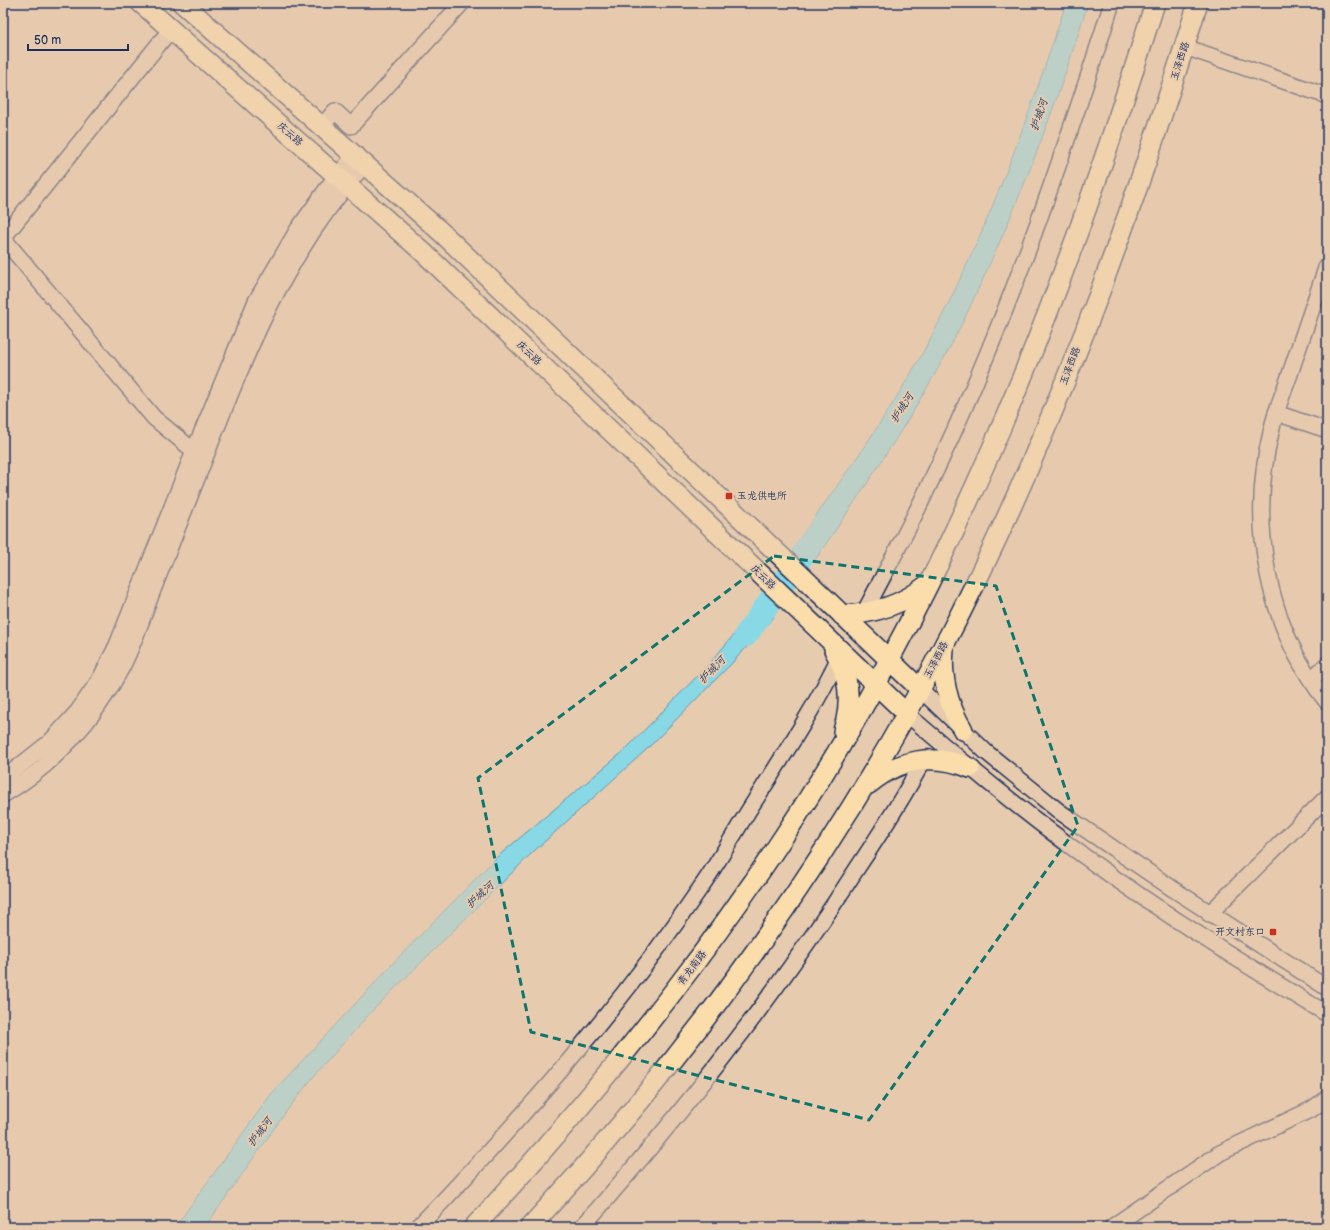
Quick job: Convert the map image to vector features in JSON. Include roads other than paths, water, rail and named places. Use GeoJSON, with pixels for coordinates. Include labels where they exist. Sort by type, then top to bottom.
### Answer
{"type":"FeatureCollection","features":[{"type":"Feature","properties":{"kind":"main road","name":"庆云路"},"geometry":{"type":"LineString","coordinates":[[141,3],[423,252],[907,714]]}},
{"type":"Feature","properties":{"kind":"main road"},"geometry":{"type":"LineString","coordinates":[[182,3],[441,232],[920,689]]}},
{"type":"Feature","properties":{"kind":"main road"},"geometry":{"type":"LineString","coordinates":[[876,684],[930,582],[988,458],[1051,303],[1113,133],[1155,3]]}},
{"type":"Feature","properties":{"kind":"main road","name":"玉泽西路"},"geometry":{"type":"LineString","coordinates":[[907,714],[944,645],[1000,532],[1058,396],[1119,238],[1185,47],[1198,3]]}},
{"type":"Feature","properties":{"kind":"main road"},"geometry":{"type":"LineString","coordinates":[[842,615],[864,613],[894,606],[907,599],[930,582]]}},
{"type":"Feature","properties":{"kind":"main road"},"geometry":{"type":"LineString","coordinates":[[826,637],[839,658],[847,679],[849,701],[846,722],[837,752]]}},
{"type":"Feature","properties":{"kind":"main road"},"geometry":{"type":"LineString","coordinates":[[944,645],[945,684],[952,708],[963,730]]}},
{"type":"Feature","properties":{"kind":"main road","name":"青龙南路"},"geometry":{"type":"LineString","coordinates":[[474,1227],[595,1091],[687,975],[776,849],[837,752],[876,684]]}},
{"type":"Feature","properties":{"kind":"main road"},"geometry":{"type":"LineString","coordinates":[[530,1227],[632,1111],[715,1006],[772,927],[853,805],[907,714]]}},
{"type":"Feature","properties":{"kind":"main road"},"geometry":{"type":"LineString","coordinates":[[853,805],[868,785],[889,769],[901,764],[924,759],[948,760],[970,768]]}},
{"type":"Feature","properties":{"kind":"street"},"geometry":{"type":"LineString","coordinates":[[322,126],[335,110],[351,126],[462,3]]}},
{"type":"Feature","properties":{"kind":"street"},"geometry":{"type":"LineString","coordinates":[[864,613],[930,484],[995,335],[1047,200],[1112,3]]}},
{"type":"Feature","properties":{"kind":"street"},"geometry":{"type":"LineString","coordinates":[[171,29],[3,238],[154,418],[194,451]]}},
{"type":"Feature","properties":{"kind":"street"},"geometry":{"type":"LineString","coordinates":[[1185,47],[1327,96]]}},
{"type":"Feature","properties":{"kind":"street"},"geometry":{"type":"LineString","coordinates":[[3,779],[34,756],[55,737],[78,711],[100,679],[117,645],[194,451],[246,325],[268,278],[298,229],[360,160]]}},
{"type":"Feature","properties":{"kind":"street"},"geometry":{"type":"LineString","coordinates":[[3,795],[26,780],[59,752],[88,719],[111,686],[129,650],[206,456],[268,307],[342,180]]}},
{"type":"Feature","properties":{"kind":"street"},"geometry":{"type":"LineString","coordinates":[[1327,265],[1272,427],[1265,473],[1262,523],[1267,572],[1279,619],[1291,647],[1310,680],[1327,702]]}},
{"type":"Feature","properties":{"kind":"street"},"geometry":{"type":"LineString","coordinates":[[1276,413],[1327,430]]}},
{"type":"Feature","properties":{"kind":"street"},"geometry":{"type":"LineString","coordinates":[[418,1227],[529,1107],[615,1002],[659,945],[702,886],[815,705],[839,658]]}},
{"type":"Feature","properties":{"kind":"street"},"geometry":{"type":"LineString","coordinates":[[1310,680],[1327,664]]}},
{"type":"Feature","properties":{"kind":"street"},"geometry":{"type":"LineString","coordinates":[[920,689],[986,752],[1060,812],[1209,914],[1327,988]]}},
{"type":"Feature","properties":{"kind":"street"},"geometry":{"type":"LineString","coordinates":[[907,714],[970,768],[1090,860],[1227,951],[1327,1014]]}},
{"type":"Feature","properties":{"kind":"street"},"geometry":{"type":"LineString","coordinates":[[582,1227],[666,1130],[755,1017],[842,893],[883,829],[924,759]]}},
{"type":"Feature","properties":{"kind":"street"},"geometry":{"type":"LineString","coordinates":[[1209,914],[1327,798]]}},
{"type":"Feature","properties":{"kind":"street"},"geometry":{"type":"LineString","coordinates":[[1112,1227],[1220,1153],[1312,1109],[1327,1098]]}},
{"type":"Feature","properties":{"kind":"water"},"geometry":{"type":"Polygon","coordinates":[[[1066,3],[1088,3],[1040,144],[997,247],[957,334],[926,390],[880,464],[815,560],[795,545],[893,403],[908,379],[944,312],[965,269],[1002,182],[1036,93],[1066,3]]]}},
{"type":"Feature","properties":{"kind":"water"},"geometry":{"type":"Polygon","coordinates":[[[760,604],[774,617],[733,662],[646,750],[534,851],[373,1010],[315,1075],[288,1109],[205,1227],[175,1227],[272,1093],[396,960],[497,857],[624,751],[710,663],[760,604]]]}},
{"type":"Feature","properties":{"kind":"waterway","name":"护城河"},"geometry":{"type":"LineString","coordinates":[[746,635],[823,526]]}},
{"type":"Feature","properties":{"kind":"place","name":"玉龙供电所"},"geometry":{"type":"Point","coordinates":[729,496]}},
{"type":"Feature","properties":{"kind":"place","name":"开文村东口"},"geometry":{"type":"Point","coordinates":[1273,932]}}]}
